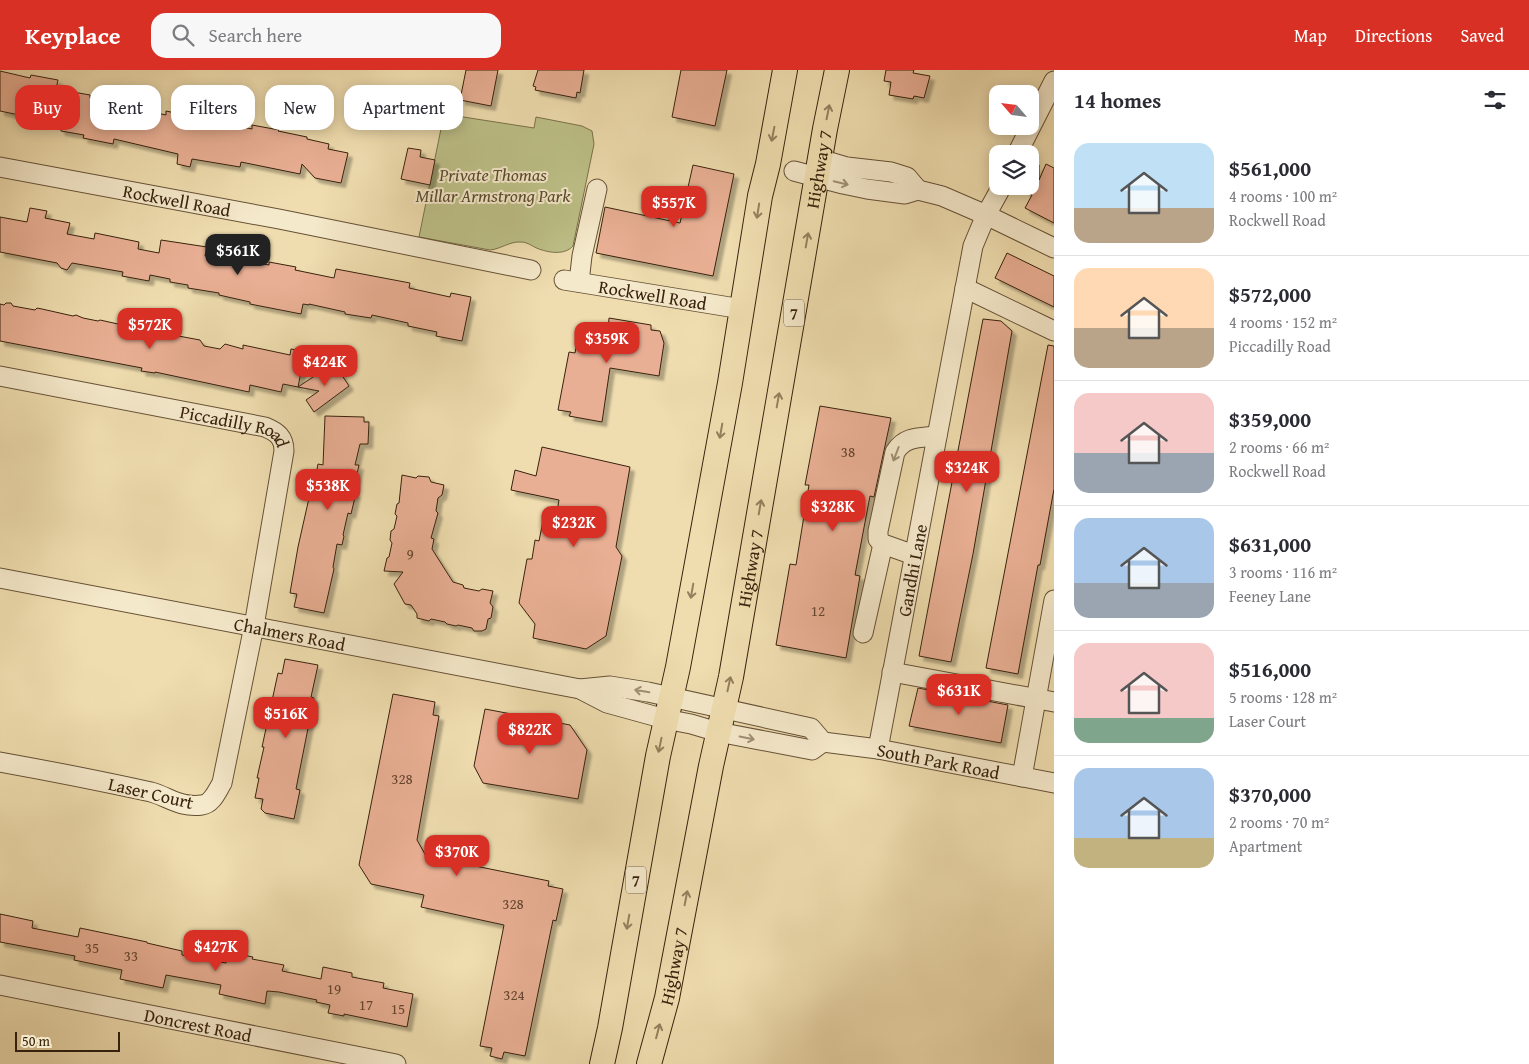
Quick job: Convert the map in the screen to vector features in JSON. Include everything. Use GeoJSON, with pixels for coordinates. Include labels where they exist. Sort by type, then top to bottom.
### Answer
{"type":"FeatureCollection","features":[{"type":"Feature","properties":{"kind":"main road","name":"7"},"geometry":{"type":"LineString","coordinates":[[602,1064],[730,383],[760,196],[786,70]]}},
{"type":"Feature","properties":{"kind":"main road","name":"Highway 7"},"geometry":{"type":"LineString","coordinates":[[649,1064],[667,998],[718,732],[731,677],[769,448],[837,70]]}},
{"type":"Feature","properties":{"kind":"street"},"geometry":{"type":"LineString","coordinates":[[1022,145],[1054,81]]}},
{"type":"Feature","properties":{"kind":"street","name":"Rockwell Road"},"geometry":{"type":"LineString","coordinates":[[0,167],[271,218],[531,270]]}},
{"type":"Feature","properties":{"kind":"street"},"geometry":{"type":"LineString","coordinates":[[794,170],[819,169],[851,186],[905,194],[918,190],[942,196],[1054,248]]}},
{"type":"Feature","properties":{"kind":"street","name":"Rockwell Road"},"geometry":{"type":"LineString","coordinates":[[597,189],[582,256],[571,281],[742,309]]}},
{"type":"Feature","properties":{"kind":"street","name":"Gandhi Lane"},"geometry":{"type":"LineString","coordinates":[[878,749],[973,246],[997,195]]}},
{"type":"Feature","properties":{"kind":"street"},"geometry":{"type":"LineString","coordinates":[[965,288],[1054,331]]}},
{"type":"Feature","properties":{"kind":"street","name":"Piccadilly Road"},"geometry":{"type":"LineString","coordinates":[[0,376],[260,426],[279,434],[284,443],[284,451],[254,626]]}},
{"type":"Feature","properties":{"kind":"street"},"geometry":{"type":"LineString","coordinates":[[914,555],[883,544],[878,539],[878,531],[895,452],[899,445],[908,440],[937,436]]}},
{"type":"Feature","properties":{"kind":"street"},"geometry":{"type":"LineString","coordinates":[[864,633],[883,544]]}},
{"type":"Feature","properties":{"kind":"street","name":"Chalmers Road"},"geometry":{"type":"LineString","coordinates":[[0,578],[580,690],[610,686],[668,708],[724,709]]}},
{"type":"Feature","properties":{"kind":"street"},"geometry":{"type":"LineString","coordinates":[[1022,777],[1045,701],[1054,600]]}},
{"type":"Feature","properties":{"kind":"street","name":"Laser Court"},"geometry":{"type":"LineString","coordinates":[[0,762],[68,774],[154,793],[175,802],[205,805],[214,798],[222,783],[254,626]]}},
{"type":"Feature","properties":{"kind":"street"},"geometry":{"type":"LineString","coordinates":[[892,672],[1045,701]]}},
{"type":"Feature","properties":{"kind":"street","name":"South Park Road"},"geometry":{"type":"LineString","coordinates":[[668,708],[691,724],[718,732],[812,750],[822,742],[878,749],[1054,783]]}},
{"type":"Feature","properties":{"kind":"street"},"geometry":{"type":"LineString","coordinates":[[724,709],[811,728],[822,742]]}},
{"type":"Feature","properties":{"kind":"street","name":"Doncrest Road"},"geometry":{"type":"LineString","coordinates":[[0,985],[396,1064]]}},
{"type":"Feature","properties":{"kind":"green space","name":"Private Thomas Millar Armstrong Park"},"geometry":{"type":"Polygon","coordinates":[[[463,117],[534,128],[536,117],[582,126],[592,131],[594,144],[573,246],[570,249],[562,252],[552,252],[539,249],[524,242],[517,242],[490,250],[419,237],[441,130],[463,130],[463,117]]]}},
{"type":"Feature","properties":{"kind":"building"},"geometry":{"type":"Polygon","coordinates":[[[466,70],[498,70],[491,106],[463,101],[463,85],[466,70]]]}},
{"type":"Feature","properties":{"kind":"building"},"geometry":{"type":"Polygon","coordinates":[[[538,70],[584,70],[580,93],[577,92],[576,98],[535,90],[536,87],[533,86],[538,70]]]}},
{"type":"Feature","properties":{"kind":"building"},"geometry":{"type":"Polygon","coordinates":[[[681,70],[727,70],[715,126],[672,117],[681,70]]]}},
{"type":"Feature","properties":{"kind":"building"},"geometry":{"type":"Polygon","coordinates":[[[886,70],[914,70],[913,73],[930,76],[924,98],[914,96],[913,99],[889,95],[891,82],[884,81],[886,70]]]}},
{"type":"Feature","properties":{"kind":"building"},"geometry":{"type":"Polygon","coordinates":[[[0,71],[30,78],[31,75],[58,80],[57,85],[15,85],[15,114],[0,111],[0,71]]]}},
{"type":"Feature","properties":{"kind":"building"},"geometry":{"type":"Polygon","coordinates":[[[80,93],[90,95],[90,130],[161,130],[161,114],[166,115],[166,111],[171,112],[171,130],[255,130],[255,126],[265,127],[265,130],[279,130],[307,137],[307,139],[329,144],[328,149],[348,153],[341,183],[315,178],[302,164],[300,174],[241,162],[240,167],[192,159],[190,167],[177,164],[178,154],[114,139],[113,144],[83,138],[84,135],[61,131],[80,130],[80,93]]]}},
{"type":"Feature","properties":{"kind":"building"},"geometry":{"type":"Polygon","coordinates":[[[408,148],[421,150],[420,157],[435,160],[430,185],[401,179],[408,148]]]}},
{"type":"Feature","properties":{"kind":"building"},"geometry":{"type":"Polygon","coordinates":[[[1046,164],[1054,168],[1054,223],[1025,208],[1032,195],[1039,195],[1039,180],[1046,164]]]}},
{"type":"Feature","properties":{"kind":"building"},"geometry":{"type":"Polygon","coordinates":[[[693,165],[734,174],[713,276],[596,253],[605,207],[680,223],[693,165]]]}},
{"type":"Feature","properties":{"kind":"building"},"geometry":{"type":"Polygon","coordinates":[[[30,208],[47,211],[45,218],[70,223],[67,234],[94,239],[95,233],[139,242],[138,249],[159,253],[161,240],[207,247],[205,256],[226,260],[227,257],[269,265],[269,262],[296,267],[295,270],[334,278],[336,269],[410,283],[409,288],[450,297],[451,293],[471,297],[462,341],[436,336],[437,332],[408,326],[408,323],[372,315],[371,318],[345,314],[345,312],[309,304],[303,304],[301,314],[250,304],[250,302],[219,295],[219,293],[188,288],[188,285],[170,282],[170,279],[150,275],[149,281],[122,276],[123,272],[72,263],[67,270],[61,268],[57,263],[0,252],[0,217],[27,222],[30,208]]]}},
{"type":"Feature","properties":{"kind":"building"},"geometry":{"type":"Polygon","coordinates":[[[1007,253],[1054,276],[1054,307],[995,278],[1007,253]]]}},
{"type":"Feature","properties":{"kind":"building"},"geometry":{"type":"Polygon","coordinates":[[[6,303],[35,310],[37,308],[73,316],[76,315],[98,321],[142,326],[141,329],[200,340],[204,346],[220,349],[225,344],[243,349],[243,345],[290,355],[291,349],[303,351],[302,357],[304,357],[298,387],[283,384],[281,392],[250,385],[249,392],[155,372],[141,371],[142,368],[0,341],[0,304],[4,305],[6,303]]]}},
{"type":"Feature","properties":{"kind":"building"},"geometry":{"type":"Polygon","coordinates":[[[609,318],[651,325],[651,330],[660,331],[664,343],[659,376],[610,368],[602,422],[569,416],[571,412],[558,410],[569,352],[575,353],[580,327],[608,332],[609,318]]]}},
{"type":"Feature","properties":{"kind":"building"},"geometry":{"type":"Polygon","coordinates":[[[983,319],[1001,321],[1012,331],[973,554],[951,662],[919,656],[983,319]]]}},
{"type":"Feature","properties":{"kind":"building"},"geometry":{"type":"Polygon","coordinates":[[[1048,345],[1054,346],[1054,489],[1018,674],[986,668],[1048,345]]]}},
{"type":"Feature","properties":{"kind":"building"},"geometry":{"type":"Polygon","coordinates":[[[334,363],[349,386],[314,412],[306,400],[319,391],[298,387],[334,363]]]}},
{"type":"Feature","properties":{"kind":"building"},"geometry":{"type":"Polygon","coordinates":[[[820,406],[891,418],[874,497],[870,496],[855,575],[860,576],[846,658],[776,645],[790,564],[796,565],[809,485],[805,485],[820,406]]]}},
{"type":"Feature","properties":{"kind":"building"},"geometry":{"type":"Polygon","coordinates":[[[325,416],[364,417],[364,422],[369,422],[368,444],[360,444],[355,465],[359,465],[353,492],[356,493],[351,514],[348,513],[342,545],[337,544],[334,569],[324,613],[294,607],[297,594],[290,593],[311,484],[314,485],[318,464],[323,465],[325,416]]]}},
{"type":"Feature","properties":{"kind":"building"},"geometry":{"type":"Polygon","coordinates":[[[542,447],[630,467],[616,547],[622,556],[606,636],[586,649],[533,638],[535,624],[519,603],[527,559],[532,559],[535,540],[539,541],[543,521],[555,523],[559,500],[511,490],[515,470],[536,476],[542,447]]]}},
{"type":"Feature","properties":{"kind":"building"},"geometry":{"type":"Polygon","coordinates":[[[402,475],[416,478],[418,476],[429,477],[431,482],[444,485],[442,495],[438,498],[436,511],[438,513],[431,538],[434,539],[432,549],[453,582],[463,585],[464,588],[493,591],[490,603],[493,607],[491,618],[488,619],[486,629],[474,631],[472,628],[431,619],[429,621],[417,618],[417,614],[411,605],[405,604],[394,584],[403,572],[384,571],[392,543],[390,540],[391,531],[394,529],[397,516],[395,514],[397,504],[399,503],[402,475]]]}},
{"type":"Feature","properties":{"kind":"building"},"geometry":{"type":"Polygon","coordinates":[[[285,659],[318,665],[311,697],[314,698],[296,789],[300,790],[294,819],[265,813],[261,809],[263,799],[255,798],[259,778],[257,778],[264,747],[262,747],[278,673],[282,674],[285,659]]]}},
{"type":"Feature","properties":{"kind":"building"},"geometry":{"type":"Polygon","coordinates":[[[918,688],[1008,705],[1001,743],[909,726],[918,688]]]}},
{"type":"Feature","properties":{"kind":"building"},"geometry":{"type":"Polygon","coordinates":[[[393,694],[435,702],[433,715],[439,716],[417,840],[426,856],[549,881],[548,886],[563,889],[556,921],[553,920],[525,1056],[504,1052],[502,1059],[490,1056],[492,1048],[480,1046],[504,925],[421,907],[424,895],[371,884],[359,865],[393,694]]]}},
{"type":"Feature","properties":{"kind":"building"},"geometry":{"type":"Polygon","coordinates":[[[485,709],[570,725],[587,750],[578,799],[483,783],[474,766],[485,709]]]}},
{"type":"Feature","properties":{"kind":"building"},"geometry":{"type":"Polygon","coordinates":[[[0,914],[33,921],[32,928],[78,937],[80,928],[182,951],[182,955],[226,963],[228,952],[253,957],[252,959],[284,965],[282,971],[321,979],[323,967],[352,973],[352,977],[384,983],[383,988],[413,994],[407,1027],[344,1014],[344,1016],[328,1013],[330,1005],[316,1002],[317,1000],[279,992],[267,991],[265,1004],[219,994],[221,985],[166,975],[163,988],[120,979],[122,970],[74,960],[75,956],[0,942],[0,914]]]}}]}
